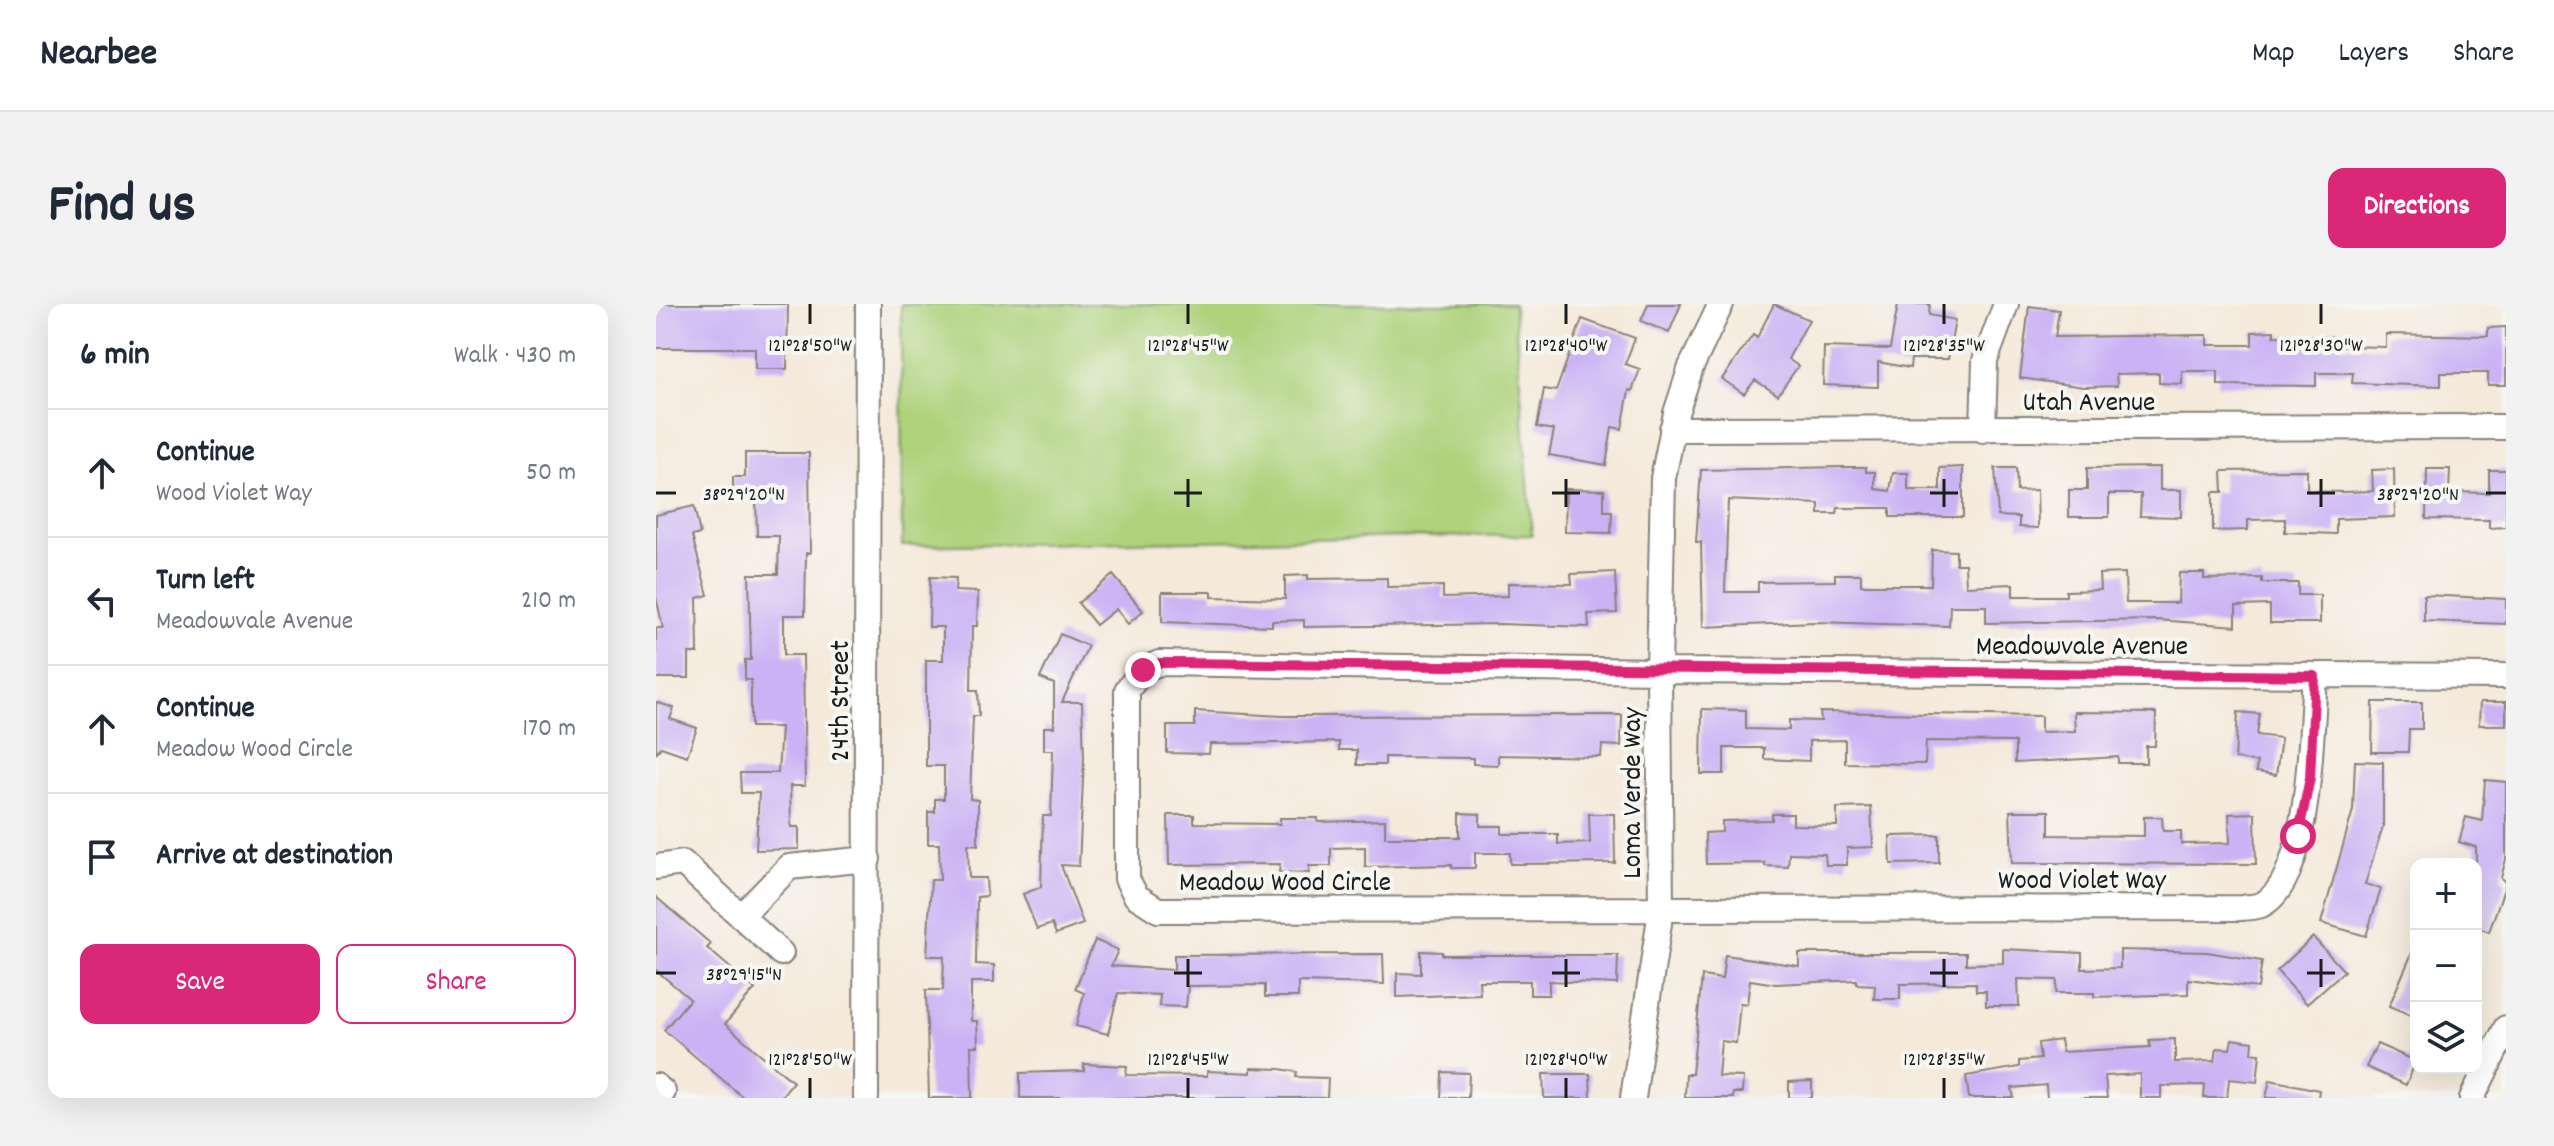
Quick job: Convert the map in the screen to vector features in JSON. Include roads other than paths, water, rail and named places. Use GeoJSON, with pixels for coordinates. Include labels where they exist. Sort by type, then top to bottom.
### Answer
{"type":"FeatureCollection","features":[{"type":"Feature","properties":{"kind":"street","name":"24th Street"},"geometry":{"type":"LineString","coordinates":[[866,1098],[868,304]]}},
{"type":"Feature","properties":{"kind":"street","name":"Loma Verde Way"},"geometry":{"type":"LineString","coordinates":[[1633,1098],[1661,910],[1660,528],[1672,429],[1691,367],[1721,304]]}},
{"type":"Feature","properties":{"kind":"street"},"geometry":{"type":"LineString","coordinates":[[1983,430],[1985,361],[2006,304]]}},
{"type":"Feature","properties":{"kind":"street","name":"Utah Avenue"},"geometry":{"type":"LineString","coordinates":[[1672,429],[2506,427]]}},
{"type":"Feature","properties":{"kind":"street","name":"Meadow Wood Circle"},"geometry":{"type":"LineString","coordinates":[[1659,671],[1159,663],[1143,670],[1127,690],[1125,712],[1127,879],[1136,896],[1158,910],[1661,910]]}},
{"type":"Feature","properties":{"kind":"street","name":"Meadowvale Avenue"},"geometry":{"type":"LineString","coordinates":[[1659,671],[2506,676]]}},
{"type":"Feature","properties":{"kind":"street","name":"Wood Violet Way"},"geometry":{"type":"LineString","coordinates":[[1661,910],[2242,908],[2262,904],[2286,876],[2305,805],[2315,676]]}},
{"type":"Feature","properties":{"kind":"street"},"geometry":{"type":"LineString","coordinates":[[741,916],[789,867],[868,859]]}},
{"type":"Feature","properties":{"kind":"street"},"geometry":{"type":"LineString","coordinates":[[656,867],[683,863],[781,953]]}},
{"type":"Feature","properties":{"kind":"street"},"geometry":{"type":"LineString","coordinates":[[2472,1098],[2506,1028]]}},
{"type":"Feature","properties":{"kind":"street"},"geometry":{"type":"LineString","coordinates":[[656,1086],[663,1092],[657,1098]]}}]}
